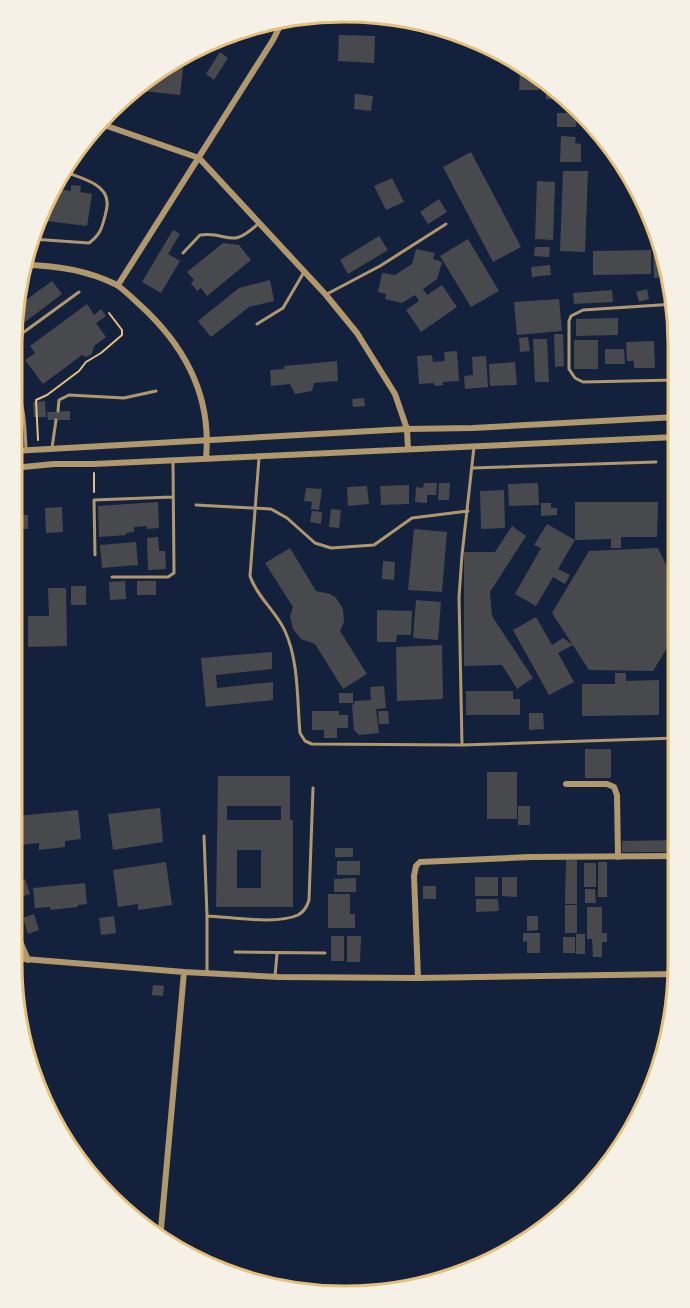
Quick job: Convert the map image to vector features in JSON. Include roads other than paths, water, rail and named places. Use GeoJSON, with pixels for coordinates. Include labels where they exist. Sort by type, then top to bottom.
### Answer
{"type":"FeatureCollection","features":[{"type":"Feature","properties":{"kind":"street"},"geometry":{"type":"LineString","coordinates":[[118,285],[278,30]]}},
{"type":"Feature","properties":{"kind":"street"},"geometry":{"type":"LineString","coordinates":[[108,126],[199,158],[326,295],[357,333],[395,394],[407,429],[408,449]]}},
{"type":"Feature","properties":{"kind":"street"},"geometry":{"type":"LineString","coordinates":[[32,265],[68,268],[118,285],[150,314],[174,341],[189,364],[199,388],[208,440],[206,458]]}},
{"type":"Feature","properties":{"kind":"street"},"geometry":{"type":"LineString","coordinates":[[22,450],[668,417]]}},
{"type":"Feature","properties":{"kind":"street"},"geometry":{"type":"LineString","coordinates":[[22,467],[668,437]]}},
{"type":"Feature","properties":{"kind":"street"},"geometry":{"type":"LineString","coordinates":[[566,784],[607,784],[614,787],[617,795],[618,857]]}},
{"type":"Feature","properties":{"kind":"street"},"geometry":{"type":"LineString","coordinates":[[418,978],[414,876],[416,866],[420,862],[530,857],[668,856]]}},
{"type":"Feature","properties":{"kind":"street"},"geometry":{"type":"LineString","coordinates":[[22,946],[28,960]]}},
{"type":"Feature","properties":{"kind":"street"},"geometry":{"type":"LineString","coordinates":[[22,959],[184,972],[275,976],[418,978],[667,974]]}},
{"type":"Feature","properties":{"kind":"street"},"geometry":{"type":"LineString","coordinates":[[161,1228],[184,972]]}},
{"type":"Feature","properties":{"kind":"lane"},"geometry":{"type":"LineString","coordinates":[[41,240],[89,243],[97,238],[102,230],[108,201],[106,195],[100,186],[72,175]]}},
{"type":"Feature","properties":{"kind":"lane"},"geometry":{"type":"LineString","coordinates":[[183,253],[200,235],[236,238],[246,234],[259,223]]}},
{"type":"Feature","properties":{"kind":"lane"},"geometry":{"type":"LineString","coordinates":[[326,295],[380,266],[446,224]]}},
{"type":"Feature","properties":{"kind":"lane"},"geometry":{"type":"LineString","coordinates":[[257,324],[283,308],[304,272]]}},
{"type":"Feature","properties":{"kind":"lane"},"geometry":{"type":"LineString","coordinates":[[23,333],[79,292]]}},
{"type":"Feature","properties":{"kind":"lane"},"geometry":{"type":"LineString","coordinates":[[665,305],[583,310],[571,316],[569,321],[569,369],[575,378],[583,382],[668,380]]}},
{"type":"Feature","properties":{"kind":"lane"},"geometry":{"type":"LineString","coordinates":[[58,411],[59,400],[69,395],[124,398],[156,391]]}},
{"type":"Feature","properties":{"kind":"lane"},"geometry":{"type":"LineString","coordinates":[[22,408],[26,450]]}},
{"type":"Feature","properties":{"kind":"lane"},"geometry":{"type":"LineString","coordinates":[[52,448],[56,420]]}},
{"type":"Feature","properties":{"kind":"lane"},"geometry":{"type":"LineString","coordinates":[[462,745],[459,597],[474,446]]}},
{"type":"Feature","properties":{"kind":"lane"},"geometry":{"type":"LineString","coordinates":[[259,455],[250,576],[254,589],[284,629],[291,647],[302,738],[312,744],[462,745],[668,738]]}},
{"type":"Feature","properties":{"kind":"lane"},"geometry":{"type":"LineString","coordinates":[[112,577],[168,577],[174,573],[173,460]]}},
{"type":"Feature","properties":{"kind":"lane"},"geometry":{"type":"LineString","coordinates":[[472,468],[656,462]]}},
{"type":"Feature","properties":{"kind":"lane"},"geometry":{"type":"LineString","coordinates":[[95,555],[94,500],[172,496]]}},
{"type":"Feature","properties":{"kind":"lane"},"geometry":{"type":"LineString","coordinates":[[196,505],[271,509],[278,512],[315,543],[331,549],[374,545],[411,518],[468,512]]}},
{"type":"Feature","properties":{"kind":"lane"},"geometry":{"type":"LineString","coordinates":[[207,916],[290,918],[300,914],[306,908],[309,900],[313,788]]}},
{"type":"Feature","properties":{"kind":"lane"},"geometry":{"type":"LineString","coordinates":[[204,836],[207,973]]}},
{"type":"Feature","properties":{"kind":"lane"},"geometry":{"type":"LineString","coordinates":[[235,952],[324,953]]}},
{"type":"Feature","properties":{"kind":"lane"},"geometry":{"type":"LineString","coordinates":[[275,976],[277,954]]}}]}
